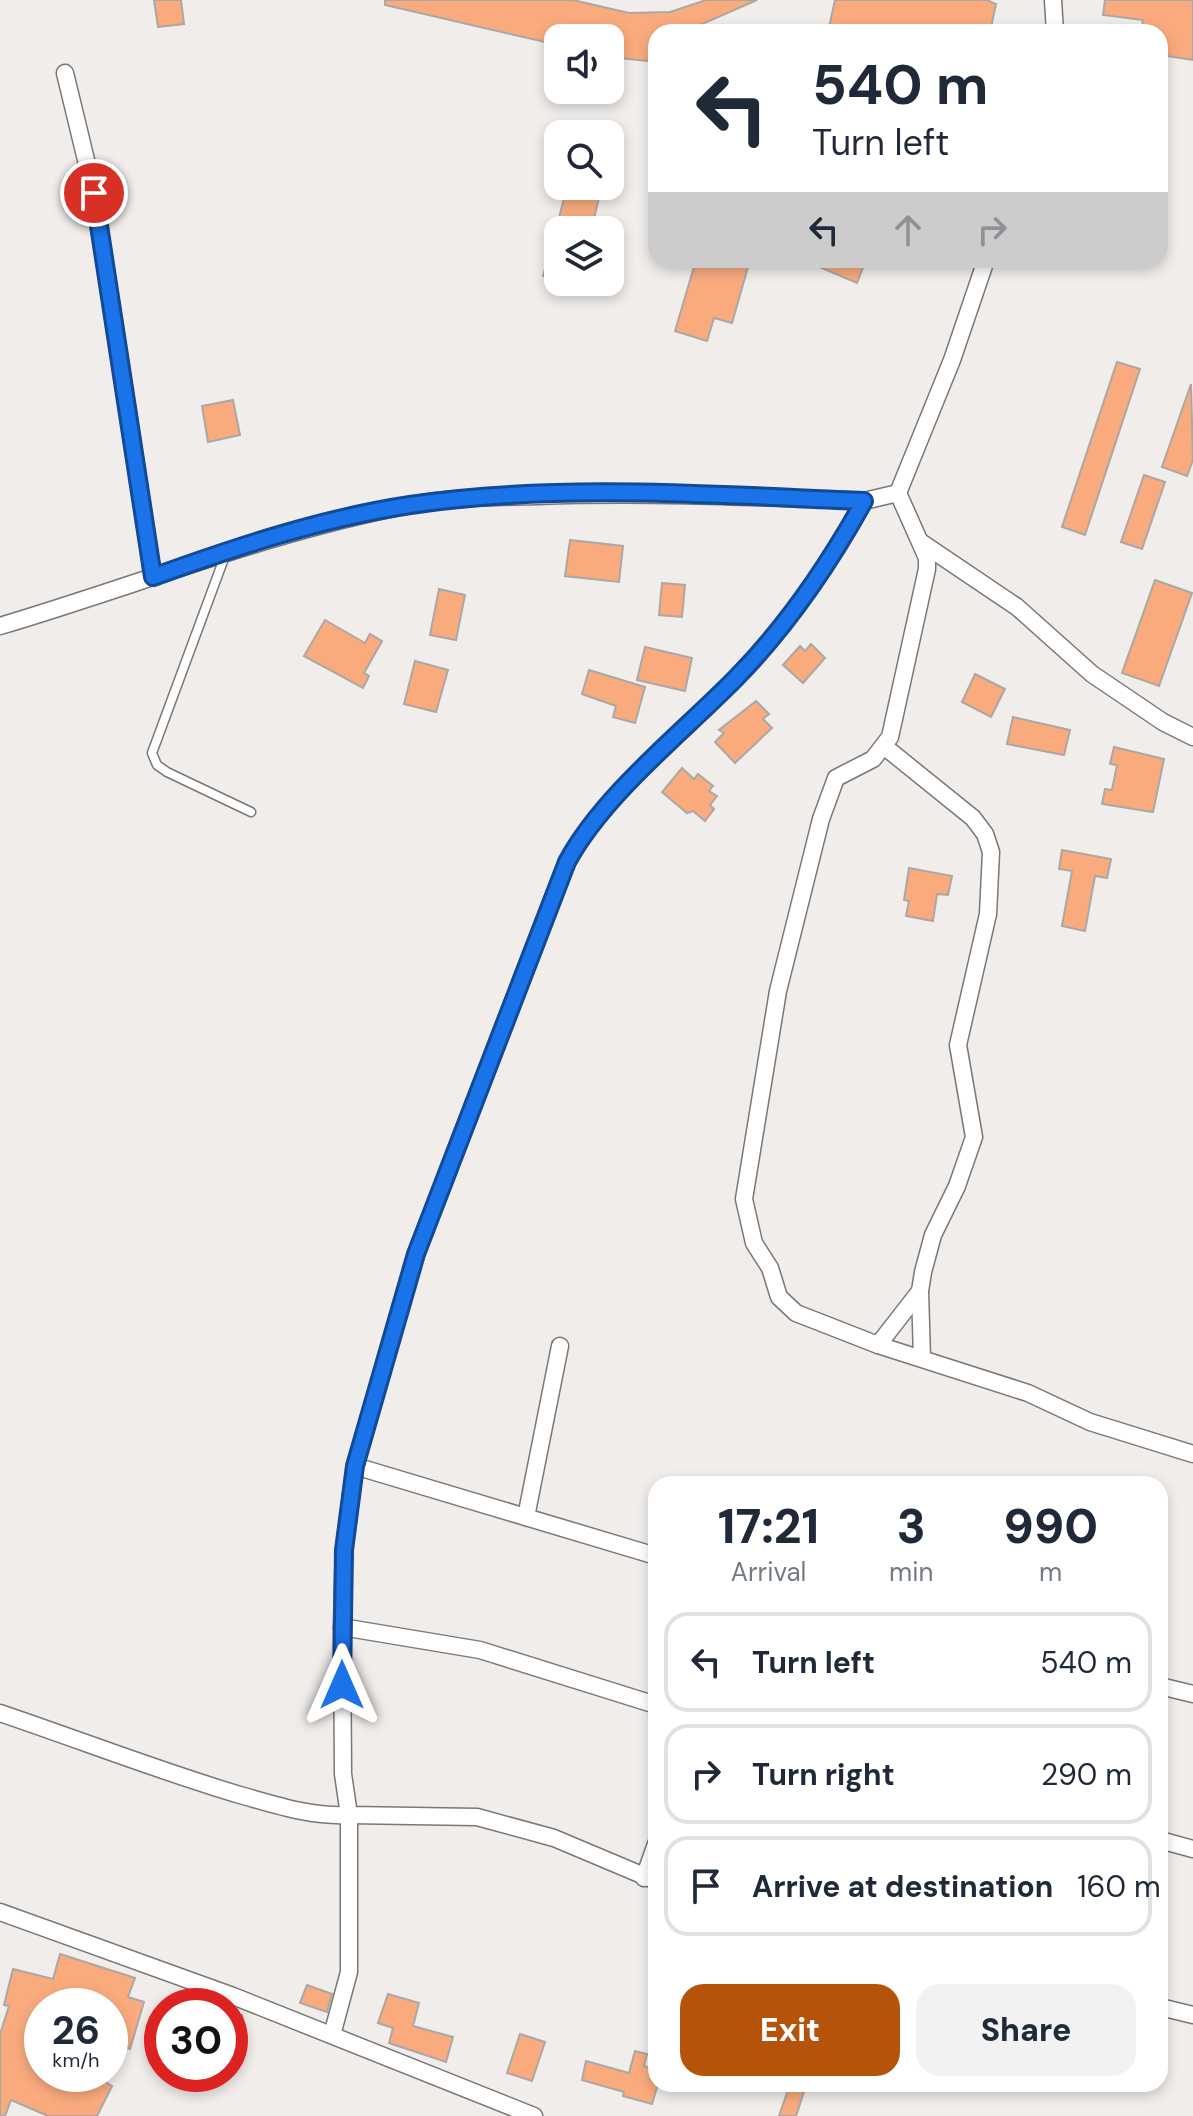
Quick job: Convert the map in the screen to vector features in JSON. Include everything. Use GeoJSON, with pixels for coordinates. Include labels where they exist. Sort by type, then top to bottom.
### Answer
{"type":"FeatureCollection","features":[{"type":"Feature","properties":{"kind":"street"},"geometry":{"type":"LineString","coordinates":[[1053,0],[1054,24]]}},
{"type":"Feature","properties":{"kind":"street"},"geometry":{"type":"LineString","coordinates":[[65,73],[94,193],[153,577]]}},
{"type":"Feature","properties":{"kind":"street"},"geometry":{"type":"LineString","coordinates":[[983,268],[952,360],[898,493],[920,543],[927,569],[903,663],[896,713],[885,747],[873,759],[843,773],[829,791],[778,991],[744,1199],[754,1243],[770,1268],[785,1306],[878,1345],[1028,1393],[1090,1422],[1193,1454]]}},
{"type":"Feature","properties":{"kind":"street"},"geometry":{"type":"LineString","coordinates":[[0,626],[226,552],[407,505],[470,498],[602,494],[864,501],[898,493]]}},
{"type":"Feature","properties":{"kind":"street"},"geometry":{"type":"LineString","coordinates":[[332,2035],[349,1972],[349,1815],[343,1774],[344,1550],[355,1466],[416,1254],[567,862],[597,818],[739,675],[791,613],[837,549],[864,501]]}},
{"type":"Feature","properties":{"kind":"street"},"geometry":{"type":"LineString","coordinates":[[920,543],[1017,607],[1092,674],[1163,722],[1193,737]]}},
{"type":"Feature","properties":{"kind":"street"},"geometry":{"type":"LineString","coordinates":[[885,747],[973,818],[985,834],[991,852],[988,914],[961,1021],[958,1045],[974,1137],[957,1186],[933,1235],[920,1291],[922,1358]]}},
{"type":"Feature","properties":{"kind":"street"},"geometry":{"type":"LineString","coordinates":[[878,1345],[920,1291]]}},
{"type":"Feature","properties":{"kind":"street"},"geometry":{"type":"LineString","coordinates":[[526,1517],[560,1346]]}},
{"type":"Feature","properties":{"kind":"street"},"geometry":{"type":"LineString","coordinates":[[355,1466],[648,1554]]}},
{"type":"Feature","properties":{"kind":"street"},"geometry":{"type":"LineString","coordinates":[[342,1627],[480,1650],[648,1702]]}},
{"type":"Feature","properties":{"kind":"street"},"geometry":{"type":"LineString","coordinates":[[1168,1688],[1193,1694]]}},
{"type":"Feature","properties":{"kind":"street"},"geometry":{"type":"LineString","coordinates":[[0,1713],[228,1791],[321,1815],[477,1817],[554,1838],[648,1879]]}},
{"type":"Feature","properties":{"kind":"street"},"geometry":{"type":"LineString","coordinates":[[1168,1842],[1193,1849]]}},
{"type":"Feature","properties":{"kind":"street"},"geometry":{"type":"LineString","coordinates":[[0,1912],[332,2035],[534,2116]]}},
{"type":"Feature","properties":{"kind":"street"},"geometry":{"type":"LineString","coordinates":[[1168,2009],[1193,2015]]}},
{"type":"Feature","properties":{"kind":"lane"},"geometry":{"type":"LineString","coordinates":[[226,552],[152,753],[157,765],[167,772],[251,812]]}},
{"type":"Feature","properties":{"kind":"building"},"geometry":{"type":"Polygon","coordinates":[[[154,0],[181,0],[184,24],[158,27],[154,0]]]}},
{"type":"Feature","properties":{"kind":"building"},"geometry":{"type":"Polygon","coordinates":[[[385,0],[573,0],[629,13],[670,12],[706,0],[757,0],[702,24],[648,24],[648,61],[624,59],[624,24],[544,24],[544,42],[385,5],[385,0]]]}},
{"type":"Feature","properties":{"kind":"building"},"geometry":{"type":"Polygon","coordinates":[[[835,0],[987,0],[996,4],[992,24],[830,24],[835,0]]]}},
{"type":"Feature","properties":{"kind":"building"},"geometry":{"type":"Polygon","coordinates":[[[1105,0],[1193,0],[1193,60],[1168,56],[1168,24],[1142,24],[1143,20],[1103,15],[1105,0]]]}},
{"type":"Feature","properties":{"kind":"building"},"geometry":{"type":"Polygon","coordinates":[[[564,200],[598,200],[594,216],[560,216],[564,200]]]}},
{"type":"Feature","properties":{"kind":"building"},"geometry":{"type":"Polygon","coordinates":[[[694,268],[748,268],[732,323],[714,318],[707,341],[675,331],[694,268]]]}},
{"type":"Feature","properties":{"kind":"building"},"geometry":{"type":"Polygon","coordinates":[[[822,268],[863,268],[857,283],[822,268]]]}},
{"type":"Feature","properties":{"kind":"building"},"geometry":{"type":"Polygon","coordinates":[[[1117,362],[1140,369],[1085,535],[1062,527],[1117,362]]]}},
{"type":"Feature","properties":{"kind":"building"},"geometry":{"type":"Polygon","coordinates":[[[1191,384],[1193,460],[1187,476],[1162,467],[1191,384]]]}},
{"type":"Feature","properties":{"kind":"building"},"geometry":{"type":"Polygon","coordinates":[[[233,400],[240,435],[208,442],[202,406],[233,400]]]}},
{"type":"Feature","properties":{"kind":"building"},"geometry":{"type":"Polygon","coordinates":[[[1144,475],[1165,482],[1142,549],[1121,542],[1144,475]]]}},
{"type":"Feature","properties":{"kind":"building"},"geometry":{"type":"Polygon","coordinates":[[[570,540],[623,546],[619,582],[565,576],[570,540]]]}},
{"type":"Feature","properties":{"kind":"building"},"geometry":{"type":"Polygon","coordinates":[[[1155,580],[1192,593],[1159,686],[1122,673],[1155,580]]]}},
{"type":"Feature","properties":{"kind":"building"},"geometry":{"type":"Polygon","coordinates":[[[662,583],[685,585],[682,617],[659,615],[662,583]]]}},
{"type":"Feature","properties":{"kind":"building"},"geometry":{"type":"Polygon","coordinates":[[[439,589],[465,595],[456,640],[430,635],[439,589]]]}},
{"type":"Feature","properties":{"kind":"building"},"geometry":{"type":"Polygon","coordinates":[[[325,620],[365,643],[370,634],[382,641],[364,673],[369,676],[363,688],[304,656],[325,620]]]}},
{"type":"Feature","properties":{"kind":"building"},"geometry":{"type":"Polygon","coordinates":[[[811,644],[825,658],[803,683],[783,665],[800,646],[805,651],[811,644]]]}},
{"type":"Feature","properties":{"kind":"building"},"geometry":{"type":"Polygon","coordinates":[[[645,647],[692,658],[685,691],[637,680],[645,647]]]}},
{"type":"Feature","properties":{"kind":"building"},"geometry":{"type":"Polygon","coordinates":[[[415,661],[448,670],[436,712],[404,704],[415,661]]]}},
{"type":"Feature","properties":{"kind":"building"},"geometry":{"type":"Polygon","coordinates":[[[589,670],[645,687],[635,723],[613,717],[616,706],[582,694],[589,670]]]}},
{"type":"Feature","properties":{"kind":"building"},"geometry":{"type":"Polygon","coordinates":[[[975,674],[1005,689],[991,717],[962,702],[975,674]]]}},
{"type":"Feature","properties":{"kind":"building"},"geometry":{"type":"Polygon","coordinates":[[[756,701],[769,714],[763,719],[772,728],[735,763],[715,742],[724,733],[719,730],[756,701]]]}},
{"type":"Feature","properties":{"kind":"building"},"geometry":{"type":"Polygon","coordinates":[[[1013,717],[1070,730],[1064,755],[1007,744],[1013,717]]]}},
{"type":"Feature","properties":{"kind":"building"},"geometry":{"type":"Polygon","coordinates":[[[1114,747],[1164,759],[1153,812],[1102,804],[1105,789],[1112,790],[1117,765],[1110,764],[1114,747]]]}},
{"type":"Feature","properties":{"kind":"building"},"geometry":{"type":"Polygon","coordinates":[[[682,768],[694,779],[698,774],[713,786],[709,791],[717,796],[710,805],[714,809],[705,821],[693,811],[687,813],[662,792],[682,768]]]}},
{"type":"Feature","properties":{"kind":"building"},"geometry":{"type":"Polygon","coordinates":[[[1062,850],[1111,859],[1107,878],[1095,876],[1085,931],[1062,926],[1072,871],[1059,869],[1062,850]]]}},
{"type":"Feature","properties":{"kind":"building"},"geometry":{"type":"Polygon","coordinates":[[[909,868],[952,876],[948,895],[937,894],[933,921],[906,916],[909,901],[904,900],[909,868]]]}},
{"type":"Feature","properties":{"kind":"building"},"geometry":{"type":"Polygon","coordinates":[[[60,1954],[135,1978],[128,1997],[128,1988],[24,1988],[24,2092],[109,2092],[97,2116],[48,2116],[11,2100],[5,2116],[0,2116],[0,2034],[9,2006],[4,2005],[13,1969],[53,1979],[60,1954]]]}},
{"type":"Feature","properties":{"kind":"building"},"geometry":{"type":"Polygon","coordinates":[[[307,1985],[332,1994],[327,2012],[300,2003],[307,1985]]]}},
{"type":"Feature","properties":{"kind":"building"},"geometry":{"type":"Polygon","coordinates":[[[388,1994],[419,2003],[413,2026],[453,2037],[446,2062],[389,2043],[393,2028],[378,2023],[388,1994]]]}},
{"type":"Feature","properties":{"kind":"building"},"geometry":{"type":"Polygon","coordinates":[[[128,1997],[144,2002],[128,2048],[128,1997]]]}},
{"type":"Feature","properties":{"kind":"building"},"geometry":{"type":"Polygon","coordinates":[[[520,2034],[545,2042],[532,2081],[507,2073],[520,2034]]]}},
{"type":"Feature","properties":{"kind":"building"},"geometry":{"type":"Polygon","coordinates":[[[635,2051],[647,2054],[644,2066],[648,2067],[648,2092],[656,2092],[652,2104],[582,2080],[586,2061],[629,2073],[635,2051]]]}},
{"type":"Feature","properties":{"kind":"building"},"geometry":{"type":"Polygon","coordinates":[[[787,2092],[804,2092],[796,2116],[779,2116],[787,2092]]]}},
{"type":"Feature","properties":{"kind":"route"},"geometry":{"type":"LineString","coordinates":[[94,193],[153,577],[264,540],[407,505],[470,498],[587,494],[864,501],[824,569],[791,613],[739,675],[597,818],[567,862],[416,1254],[355,1466],[344,1550],[342,1685]]}}]}
